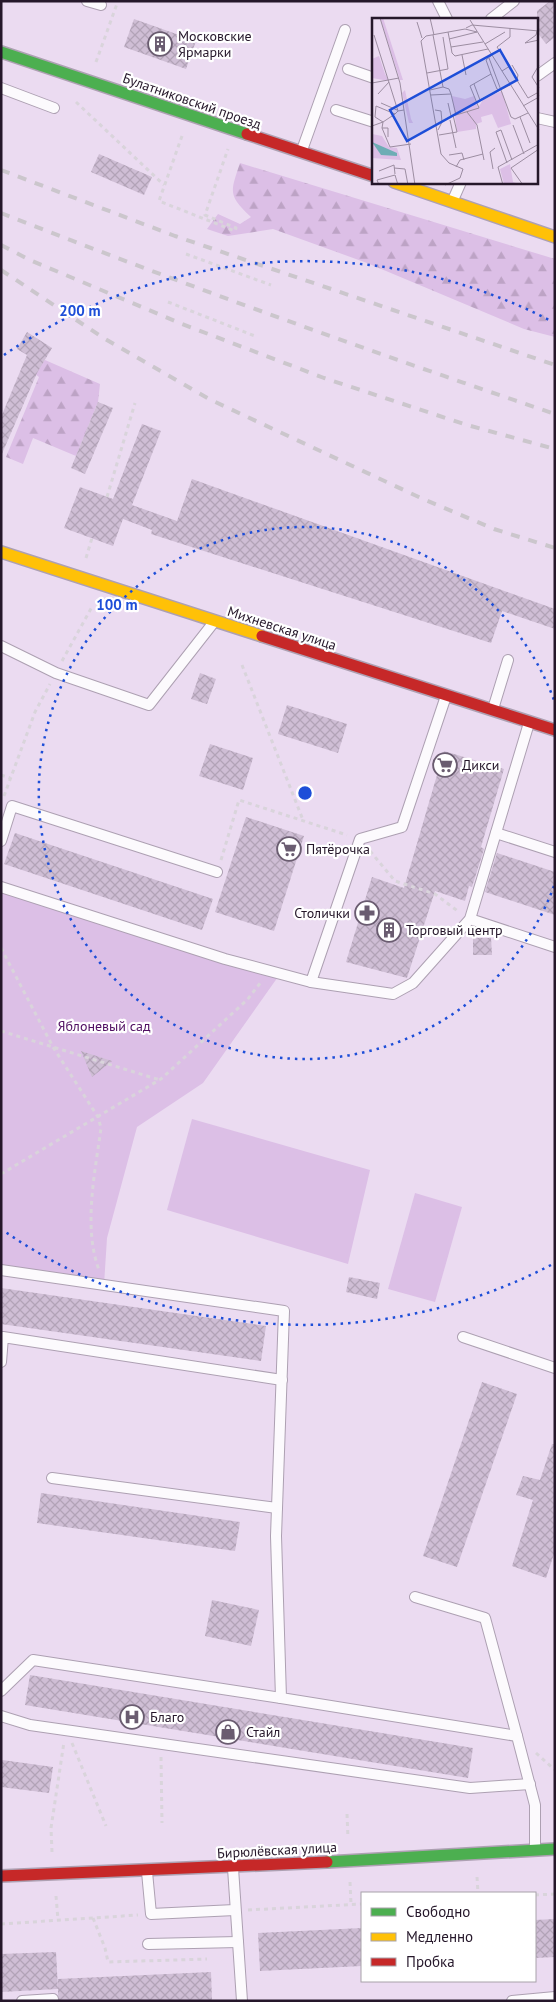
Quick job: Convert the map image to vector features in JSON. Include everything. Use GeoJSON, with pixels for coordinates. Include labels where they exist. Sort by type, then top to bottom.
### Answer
{"type":"FeatureCollection","features":[{"type":"Feature","properties":{"kind":"street","name":"Булатниковский проезд"},"geometry":{"type":"LineString","coordinates":[[1,52],[301,154],[372,175]]}},
{"type":"Feature","properties":{"kind":"street"},"geometry":{"type":"LineString","coordinates":[[400,184],[555,236]]}},
{"type":"Feature","properties":{"kind":"street","name":"Михневская улица"},"geometry":{"type":"LineString","coordinates":[[1,552],[555,730]]}},
{"type":"Feature","properties":{"kind":"street","name":"Бирюлёвская улица"},"geometry":{"type":"LineString","coordinates":[[1,1876],[147,1871],[555,1850]]}},
{"type":"Feature","properties":{"kind":"lane"},"geometry":{"type":"LineString","coordinates":[[87,1],[101,6]]}},
{"type":"Feature","properties":{"kind":"lane"},"geometry":{"type":"LineString","coordinates":[[438,1],[446,18]]}},
{"type":"Feature","properties":{"kind":"lane"},"geometry":{"type":"LineString","coordinates":[[493,18],[514,1]]}},
{"type":"Feature","properties":{"kind":"lane"},"geometry":{"type":"LineString","coordinates":[[301,154],[344,30]]}},
{"type":"Feature","properties":{"kind":"lane"},"geometry":{"type":"LineString","coordinates":[[538,75],[555,63]]}},
{"type":"Feature","properties":{"kind":"lane"},"geometry":{"type":"LineString","coordinates":[[348,69],[372,77]]}},
{"type":"Feature","properties":{"kind":"lane"},"geometry":{"type":"LineString","coordinates":[[1,88],[54,108]]}},
{"type":"Feature","properties":{"kind":"lane"},"geometry":{"type":"LineString","coordinates":[[336,110],[372,121]]}},
{"type":"Feature","properties":{"kind":"lane"},"geometry":{"type":"LineString","coordinates":[[538,118],[555,122]]}},
{"type":"Feature","properties":{"kind":"lane"},"geometry":{"type":"LineString","coordinates":[[453,201],[459,184]]}},
{"type":"Feature","properties":{"kind":"lane"},"geometry":{"type":"LineString","coordinates":[[1,646],[56,673],[149,705],[214,622]]}},
{"type":"Feature","properties":{"kind":"lane"},"geometry":{"type":"LineString","coordinates":[[493,710],[508,660]]}},
{"type":"Feature","properties":{"kind":"lane"},"geometry":{"type":"LineString","coordinates":[[310,982],[360,839],[402,827],[446,695]]}},
{"type":"Feature","properties":{"kind":"lane"},"geometry":{"type":"LineString","coordinates":[[1,887],[268,972],[310,982],[393,994],[414,984],[470,919],[529,722]]}},
{"type":"Feature","properties":{"kind":"lane"},"geometry":{"type":"LineString","coordinates":[[1,841],[12,806],[217,872]]}},
{"type":"Feature","properties":{"kind":"lane"},"geometry":{"type":"LineString","coordinates":[[496,833],[555,852]]}},
{"type":"Feature","properties":{"kind":"lane"},"geometry":{"type":"LineString","coordinates":[[470,919],[555,947]]}},
{"type":"Feature","properties":{"kind":"lane"},"geometry":{"type":"LineString","coordinates":[[1,1270],[284,1312],[277,1508],[278,1632],[281,1698]]}},
{"type":"Feature","properties":{"kind":"lane"},"geometry":{"type":"LineString","coordinates":[[1,1362],[3,1337],[282,1380]]}},
{"type":"Feature","properties":{"kind":"lane"},"geometry":{"type":"LineString","coordinates":[[463,1337],[555,1368]]}},
{"type":"Feature","properties":{"kind":"lane"},"geometry":{"type":"LineString","coordinates":[[52,1478],[277,1508]]}},
{"type":"Feature","properties":{"kind":"lane"},"geometry":{"type":"LineString","coordinates":[[415,1597],[485,1618],[535,1805],[535,1851]]}},
{"type":"Feature","properties":{"kind":"lane"},"geometry":{"type":"LineString","coordinates":[[1,1691],[33,1660],[516,1736]]}},
{"type":"Feature","properties":{"kind":"lane"},"geometry":{"type":"LineString","coordinates":[[1,1716],[30,1725],[470,1788],[530,1784]]}},
{"type":"Feature","properties":{"kind":"lane"},"geometry":{"type":"LineString","coordinates":[[232,1867],[242,2001]]}},
{"type":"Feature","properties":{"kind":"lane"},"geometry":{"type":"LineString","coordinates":[[147,1871],[151,1914],[235,1910]]}},
{"type":"Feature","properties":{"kind":"lane"},"geometry":{"type":"LineString","coordinates":[[148,1944],[238,1942]]}},
{"type":"Feature","properties":{"kind":"lane"},"geometry":{"type":"LineString","coordinates":[[512,2001],[555,1997]]}},
{"type":"Feature","properties":{"kind":"lane"},"geometry":{"type":"LineString","coordinates":[[22,2001],[53,1999]]}},
{"type":"Feature","properties":{"kind":"path"},"geometry":{"type":"LineString","coordinates":[[94,67],[118,1]]}},
{"type":"Feature","properties":{"kind":"path"},"geometry":{"type":"LineString","coordinates":[[75,101],[165,186]]}},
{"type":"Feature","properties":{"kind":"path"},"geometry":{"type":"LineString","coordinates":[[183,133],[159,201],[235,231],[236,228],[205,215],[231,140]]}},
{"type":"Feature","properties":{"kind":"path"},"geometry":{"type":"LineString","coordinates":[[186,254],[271,285]]}},
{"type":"Feature","properties":{"kind":"path"},"geometry":{"type":"LineString","coordinates":[[168,302],[254,336]]}},
{"type":"Feature","properties":{"kind":"path"},"geometry":{"type":"LineString","coordinates":[[106,496],[134,403]]}},
{"type":"Feature","properties":{"kind":"path"},"geometry":{"type":"LineString","coordinates":[[85,561],[92,538]]}},
{"type":"Feature","properties":{"kind":"path"},"geometry":{"type":"LineString","coordinates":[[1,803],[35,712],[93,605]]}},
{"type":"Feature","properties":{"kind":"path"},"geometry":{"type":"LineString","coordinates":[[242,665],[303,821]]}},
{"type":"Feature","properties":{"kind":"path"},"geometry":{"type":"LineString","coordinates":[[1,776],[10,778]]}},
{"type":"Feature","properties":{"kind":"path"},"geometry":{"type":"LineString","coordinates":[[217,872],[239,800],[360,839],[396,881],[435,894],[470,919]]}},
{"type":"Feature","properties":{"kind":"path"},"geometry":{"type":"LineString","coordinates":[[1,950],[53,1047],[98,1117],[100,1128],[92,1201],[93,1255],[104,1285]]}},
{"type":"Feature","properties":{"kind":"path"},"geometry":{"type":"LineString","coordinates":[[1,1174],[160,1080],[247,1000],[268,972]]}},
{"type":"Feature","properties":{"kind":"path"},"geometry":{"type":"LineString","coordinates":[[1,1031],[160,1080]]}},
{"type":"Feature","properties":{"kind":"path"},"geometry":{"type":"LineString","coordinates":[[66,1730],[106,1826]]}},
{"type":"Feature","properties":{"kind":"path"},"geometry":{"type":"LineString","coordinates":[[58,1920],[51,1828],[66,1730]]}},
{"type":"Feature","properties":{"kind":"path"},"geometry":{"type":"LineString","coordinates":[[161,1744],[162,1823]]}},
{"type":"Feature","properties":{"kind":"path"},"geometry":{"type":"LineString","coordinates":[[477,1877],[478,1892]]}},
{"type":"Feature","properties":{"kind":"path"},"geometry":{"type":"LineString","coordinates":[[536,1895],[555,1894]]}},
{"type":"Feature","properties":{"kind":"path"},"geometry":{"type":"LineString","coordinates":[[235,1910],[361,1904]]}},
{"type":"Feature","properties":{"kind":"path"},"geometry":{"type":"LineString","coordinates":[[1,1924],[151,1914]]}},
{"type":"Feature","properties":{"kind":"path"},"geometry":{"type":"LineString","coordinates":[[93,1918],[105,1948],[108,1962],[207,1959]]}},
{"type":"Feature","properties":{"kind":"green space"},"geometry":{"type":"Polygon","coordinates":[[[240,163],[555,259],[555,337],[524,329],[367,263],[273,229],[228,236],[207,229],[218,214],[240,224],[251,217],[238,204],[233,193],[234,181],[240,163]]]}},
{"type":"Feature","properties":{"kind":"green space"},"geometry":{"type":"Polygon","coordinates":[[[45,360],[100,384],[98,402],[76,456],[33,438],[23,464],[6,457],[39,377],[31,371],[45,360]]]}},
{"type":"Feature","properties":{"kind":"green space","name":"Яблоневый сад"},"geometry":{"type":"Polygon","coordinates":[[[1,887],[280,974],[203,1083],[137,1127],[107,1238],[104,1285],[1,1270],[1,887]]]}},
{"type":"Feature","properties":{"kind":"green space"},"geometry":{"type":"Polygon","coordinates":[[[192,1119],[370,1170],[348,1264],[167,1210],[192,1119]]]}},
{"type":"Feature","properties":{"kind":"green space"},"geometry":{"type":"Polygon","coordinates":[[[415,1193],[462,1207],[435,1302],[388,1289],[415,1193]]]}},
{"type":"Feature","properties":{"kind":"building"},"geometry":{"type":"Polygon","coordinates":[[[550,1],[555,1],[555,37],[546,44],[538,33],[537,11],[550,1]]]}},
{"type":"Feature","properties":{"kind":"building","name":"Московские Ярмарки"},"geometry":{"type":"Polygon","coordinates":[[[134,19],[196,41],[186,69],[124,47],[134,19]]]}},
{"type":"Feature","properties":{"kind":"building"},"geometry":{"type":"Polygon","coordinates":[[[99,154],[152,177],[144,195],[91,172],[99,154]]]}},
{"type":"Feature","properties":{"kind":"building"},"geometry":{"type":"Polygon","coordinates":[[[27,332],[52,348],[37,373],[1,456],[1,417],[27,355],[17,349],[27,332]]]}},
{"type":"Feature","properties":{"kind":"building"},"geometry":{"type":"Polygon","coordinates":[[[98,402],[113,408],[85,474],[71,468],[98,402]]]}},
{"type":"Feature","properties":{"kind":"building"},"geometry":{"type":"Polygon","coordinates":[[[142,424],[161,431],[132,505],[177,521],[192,479],[555,609],[555,629],[502,611],[491,643],[151,534],[152,530],[123,519],[113,546],[64,528],[80,487],[113,499],[142,424]]]}},
{"type":"Feature","properties":{"kind":"building"},"geometry":{"type":"Polygon","coordinates":[[[200,673],[216,679],[207,704],[191,699],[200,673]]]}},
{"type":"Feature","properties":{"kind":"building"},"geometry":{"type":"Polygon","coordinates":[[[287,705],[347,724],[338,753],[278,734],[287,705]]]}},
{"type":"Feature","properties":{"kind":"building"},"geometry":{"type":"Polygon","coordinates":[[[210,744],[253,758],[243,790],[199,776],[210,744]]]}},
{"type":"Feature","properties":{"kind":"building"},"geometry":{"type":"Polygon","coordinates":[[[444,751],[504,769],[481,847],[484,849],[472,887],[469,886],[465,901],[435,891],[407,978],[346,962],[372,877],[404,888],[444,751]]]}},
{"type":"Feature","properties":{"kind":"building"},"geometry":{"type":"Polygon","coordinates":[[[246,817],[304,836],[274,931],[215,912],[246,817]]]}},
{"type":"Feature","properties":{"kind":"building"},"geometry":{"type":"Polygon","coordinates":[[[15,833],[213,899],[202,930],[4,864],[15,833]]]}},
{"type":"Feature","properties":{"kind":"building"},"geometry":{"type":"Polygon","coordinates":[[[497,853],[555,872],[555,915],[485,892],[497,853]]]}},
{"type":"Feature","properties":{"kind":"building"},"geometry":{"type":"Polygon","coordinates":[[[473,938],[491,938],[492,955],[473,955],[473,938]]]}},
{"type":"Feature","properties":{"kind":"building"},"geometry":{"type":"Polygon","coordinates":[[[81,1051],[112,1061],[92,1077],[81,1051]]]}},
{"type":"Feature","properties":{"kind":"building"},"geometry":{"type":"Polygon","coordinates":[[[349,1277],[380,1283],[377,1299],[346,1292],[349,1277]]]}},
{"type":"Feature","properties":{"kind":"building"},"geometry":{"type":"Polygon","coordinates":[[[1,1288],[266,1326],[261,1361],[1,1324],[1,1288]]]}},
{"type":"Feature","properties":{"kind":"building"},"geometry":{"type":"Polygon","coordinates":[[[482,1382],[517,1394],[457,1567],[423,1556],[482,1382]]]}},
{"type":"Feature","properties":{"kind":"building"},"geometry":{"type":"Polygon","coordinates":[[[552,1444],[555,1444],[555,1551],[546,1578],[512,1566],[533,1500],[516,1495],[523,1476],[540,1480],[552,1444]]]}},
{"type":"Feature","properties":{"kind":"building"},"geometry":{"type":"Polygon","coordinates":[[[41,1493],[240,1522],[235,1551],[37,1523],[41,1493]]]}},
{"type":"Feature","properties":{"kind":"building"},"geometry":{"type":"Polygon","coordinates":[[[212,1600],[259,1610],[251,1646],[205,1636],[212,1600]]]}},
{"type":"Feature","properties":{"kind":"building"},"geometry":{"type":"Polygon","coordinates":[[[30,1675],[473,1748],[468,1778],[25,1705],[30,1675]]]}},
{"type":"Feature","properties":{"kind":"building"},"geometry":{"type":"Polygon","coordinates":[[[2,1760],[53,1767],[49,1793],[1,1787],[2,1760]]]}},
{"type":"Feature","properties":{"kind":"building"},"geometry":{"type":"Polygon","coordinates":[[[555,1919],[555,1957],[536,1958],[536,1920],[555,1919]]]}},
{"type":"Feature","properties":{"kind":"building"},"geometry":{"type":"Polygon","coordinates":[[[361,1928],[361,1966],[260,1971],[258,1933],[361,1928]]]}},
{"type":"Feature","properties":{"kind":"building"},"geometry":{"type":"Polygon","coordinates":[[[56,1952],[58,1989],[1,1992],[1,1954],[56,1952]]]}},
{"type":"Feature","properties":{"kind":"building"},"geometry":{"type":"Polygon","coordinates":[[[211,1972],[212,2001],[59,2001],[58,1979],[211,1972]]]}},
{"type":"Feature","properties":{"kind":"railway"},"geometry":{"type":"LineString","coordinates":[[1,170],[175,236],[555,365]]}},
{"type":"Feature","properties":{"kind":"railway"},"geometry":{"type":"LineString","coordinates":[[1,213],[277,317],[555,414]]}},
{"type":"Feature","properties":{"kind":"railway"},"geometry":{"type":"LineString","coordinates":[[1,245],[30,260],[182,324],[324,378],[467,425],[555,449]]}},
{"type":"Feature","properties":{"kind":"railway"},"geometry":{"type":"LineString","coordinates":[[1,270],[105,339],[209,399],[423,499],[494,529],[555,548]]}},
{"type":"Feature","properties":{"kind":"traffic: fast"},"geometry":{"type":"LineString","coordinates":[[1,52],[247,134]]}},
{"type":"Feature","properties":{"kind":"traffic: fast"},"geometry":{"type":"LineString","coordinates":[[327,1862],[555,1849]]}},
{"type":"Feature","properties":{"kind":"traffic: slow"},"geometry":{"type":"LineString","coordinates":[[400,184],[555,237]]}},
{"type":"Feature","properties":{"kind":"traffic: slow"},"geometry":{"type":"LineString","coordinates":[[1,552],[262,636]]}},
{"type":"Feature","properties":{"kind":"traffic: jam"},"geometry":{"type":"LineString","coordinates":[[247,134],[372,175]]}},
{"type":"Feature","properties":{"kind":"traffic: jam"},"geometry":{"type":"LineString","coordinates":[[262,636],[555,730]]}},
{"type":"Feature","properties":{"kind":"traffic: jam"},"geometry":{"type":"LineString","coordinates":[[1,1876],[327,1862]]}},
{"type":"Feature","properties":{"kind":"place","name":"Московские Ярмарки"},"geometry":{"type":"Point","coordinates":[160,44]}},
{"type":"Feature","properties":{"kind":"place","name":"Дикси"},"geometry":{"type":"Point","coordinates":[445,765]}},
{"type":"Feature","properties":{"kind":"place","name":"Пятёрочка"},"geometry":{"type":"Point","coordinates":[289,849]}},
{"type":"Feature","properties":{"kind":"place","name":"Столички"},"geometry":{"type":"Point","coordinates":[367,913]}},
{"type":"Feature","properties":{"kind":"place","name":"Торговый центр"},"geometry":{"type":"Point","coordinates":[389,930]}},
{"type":"Feature","properties":{"kind":"place","name":"Благо"},"geometry":{"type":"Point","coordinates":[132,1717]}},
{"type":"Feature","properties":{"kind":"place","name":"Стайл"},"geometry":{"type":"Point","coordinates":[228,1732]}}]}
